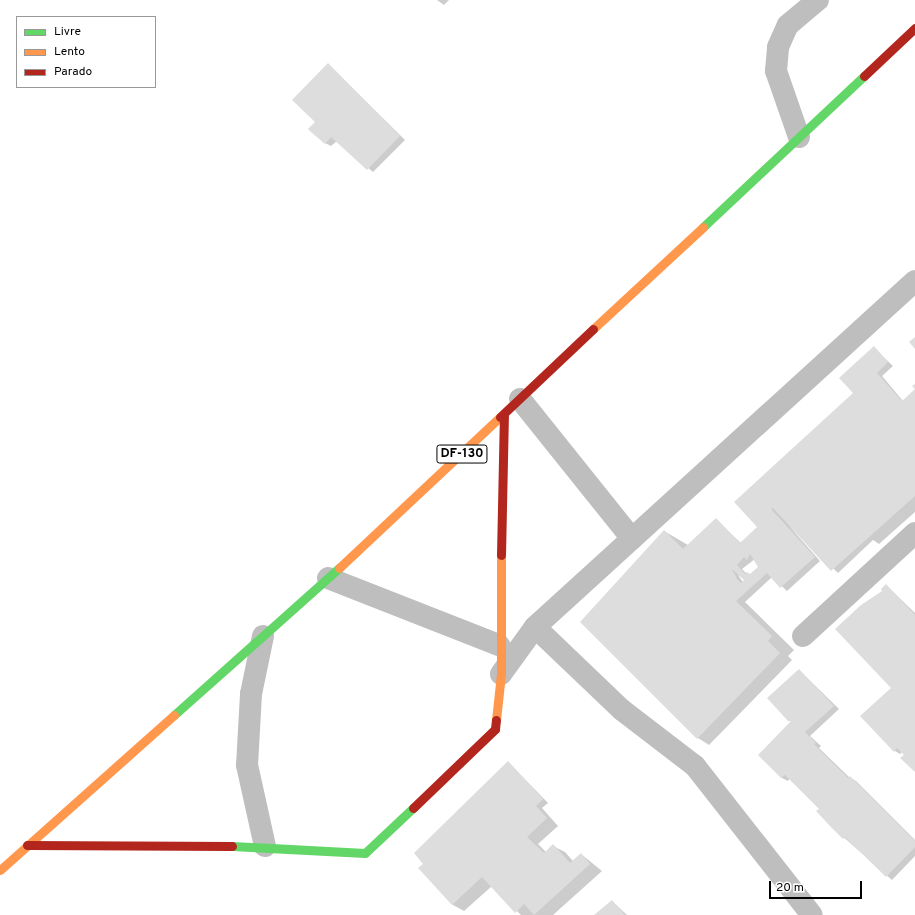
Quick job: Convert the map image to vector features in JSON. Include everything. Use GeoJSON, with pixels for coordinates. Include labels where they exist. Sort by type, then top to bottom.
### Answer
{"type":"FeatureCollection","features":[{"type":"Feature","properties":{"kind":"main road","name":"DF-130"},"geometry":{"type":"LineString","coordinates":[[0,870],[328,578],[915,28]]}},
{"type":"Feature","properties":{"kind":"main road"},"geometry":{"type":"LineString","coordinates":[[27,845],[265,846],[365,853],[495,729],[501,674],[499,645],[504,414]]}},
{"type":"Feature","properties":{"kind":"street"},"geometry":{"type":"LineString","coordinates":[[799,137],[776,71],[778,46],[788,25],[818,0]]}},
{"type":"Feature","properties":{"kind":"street"},"geometry":{"type":"LineString","coordinates":[[501,674],[535,627],[915,281]]}},
{"type":"Feature","properties":{"kind":"street"},"geometry":{"type":"LineString","coordinates":[[520,399],[632,539]]}},
{"type":"Feature","properties":{"kind":"street"},"geometry":{"type":"LineString","coordinates":[[803,636],[915,533]]}},
{"type":"Feature","properties":{"kind":"street"},"geometry":{"type":"LineString","coordinates":[[328,578],[499,645]]}},
{"type":"Feature","properties":{"kind":"street"},"geometry":{"type":"LineString","coordinates":[[535,627],[622,710],[695,766],[812,915]]}},
{"type":"Feature","properties":{"kind":"street"},"geometry":{"type":"LineString","coordinates":[[263,636],[251,694],[248,765],[265,846]]}},
{"type":"Feature","properties":{"kind":"building"},"geometry":{"type":"Polygon","coordinates":[[[328,63],[400,136],[367,170],[331,137],[325,144],[311,132],[308,129],[315,122],[292,100],[328,63]]]}},
{"type":"Feature","properties":{"kind":"building"},"geometry":{"type":"Polygon","coordinates":[[[915,337],[915,349],[909,342],[915,337]]]}},
{"type":"Feature","properties":{"kind":"building"},"geometry":{"type":"Polygon","coordinates":[[[874,346],[888,362],[877,373],[902,401],[915,389],[915,496],[831,571],[773,508],[771,509],[815,557],[780,588],[767,573],[736,601],[772,636],[768,641],[780,653],[697,739],[580,622],[664,530],[683,549],[716,518],[740,543],[757,527],[734,502],[853,393],[839,378],[874,346]],[[750,554],[747,560],[744,557],[737,565],[745,574],[747,572],[750,574],[758,567],[750,554]],[[732,569],[737,579],[741,583],[744,580],[732,569]]]}},
{"type":"Feature","properties":{"kind":"building"},"geometry":{"type":"Polygon","coordinates":[[[886,584],[915,615],[915,772],[900,758],[904,755],[897,748],[894,752],[860,716],[891,688],[835,629],[861,605],[882,591],[881,589],[886,584]]]}},
{"type":"Feature","properties":{"kind":"building"},"geometry":{"type":"Polygon","coordinates":[[[799,669],[834,706],[805,732],[816,743],[814,744],[848,778],[850,776],[915,841],[915,847],[886,877],[845,837],[843,839],[830,826],[816,811],[819,809],[785,775],[781,778],[758,755],[791,721],[788,721],[767,698],[799,669]]]}},
{"type":"Feature","properties":{"kind":"building"},"geometry":{"type":"Polygon","coordinates":[[[508,761],[543,799],[536,806],[547,818],[527,837],[544,853],[553,844],[570,863],[581,853],[590,864],[534,915],[524,904],[515,913],[482,877],[452,905],[418,868],[423,864],[414,853],[508,761]]]}},
{"type":"Feature","properties":{"kind":"building"},"geometry":{"type":"Polygon","coordinates":[[[612,900],[625,915],[594,915],[612,900]]]}},
{"type":"Feature","properties":{"kind":"traffic: fast"},"geometry":{"type":"LineString","coordinates":[[703,227],[864,76]]}},
{"type":"Feature","properties":{"kind":"traffic: fast"},"geometry":{"type":"LineString","coordinates":[[174,715],[339,568]]}},
{"type":"Feature","properties":{"kind":"traffic: fast"},"geometry":{"type":"LineString","coordinates":[[232,846],[365,853],[413,808]]}},
{"type":"Feature","properties":{"kind":"traffic: slow"},"geometry":{"type":"LineString","coordinates":[[593,329],[703,227]]}},
{"type":"Feature","properties":{"kind":"traffic: slow"},"geometry":{"type":"LineString","coordinates":[[339,568],[500,417]]}},
{"type":"Feature","properties":{"kind":"traffic: slow"},"geometry":{"type":"LineString","coordinates":[[496,720],[501,674],[501,555]]}},
{"type":"Feature","properties":{"kind":"traffic: slow"},"geometry":{"type":"LineString","coordinates":[[0,870],[174,715]]}},
{"type":"Feature","properties":{"kind":"traffic: jam"},"geometry":{"type":"LineString","coordinates":[[864,76],[915,28]]}},
{"type":"Feature","properties":{"kind":"traffic: jam"},"geometry":{"type":"LineString","coordinates":[[500,417],[593,329]]}},
{"type":"Feature","properties":{"kind":"traffic: jam"},"geometry":{"type":"LineString","coordinates":[[501,555],[504,414]]}},
{"type":"Feature","properties":{"kind":"traffic: jam"},"geometry":{"type":"LineString","coordinates":[[413,808],[495,729],[496,720]]}},
{"type":"Feature","properties":{"kind":"traffic: jam"},"geometry":{"type":"LineString","coordinates":[[27,845],[232,846]]}}]}
